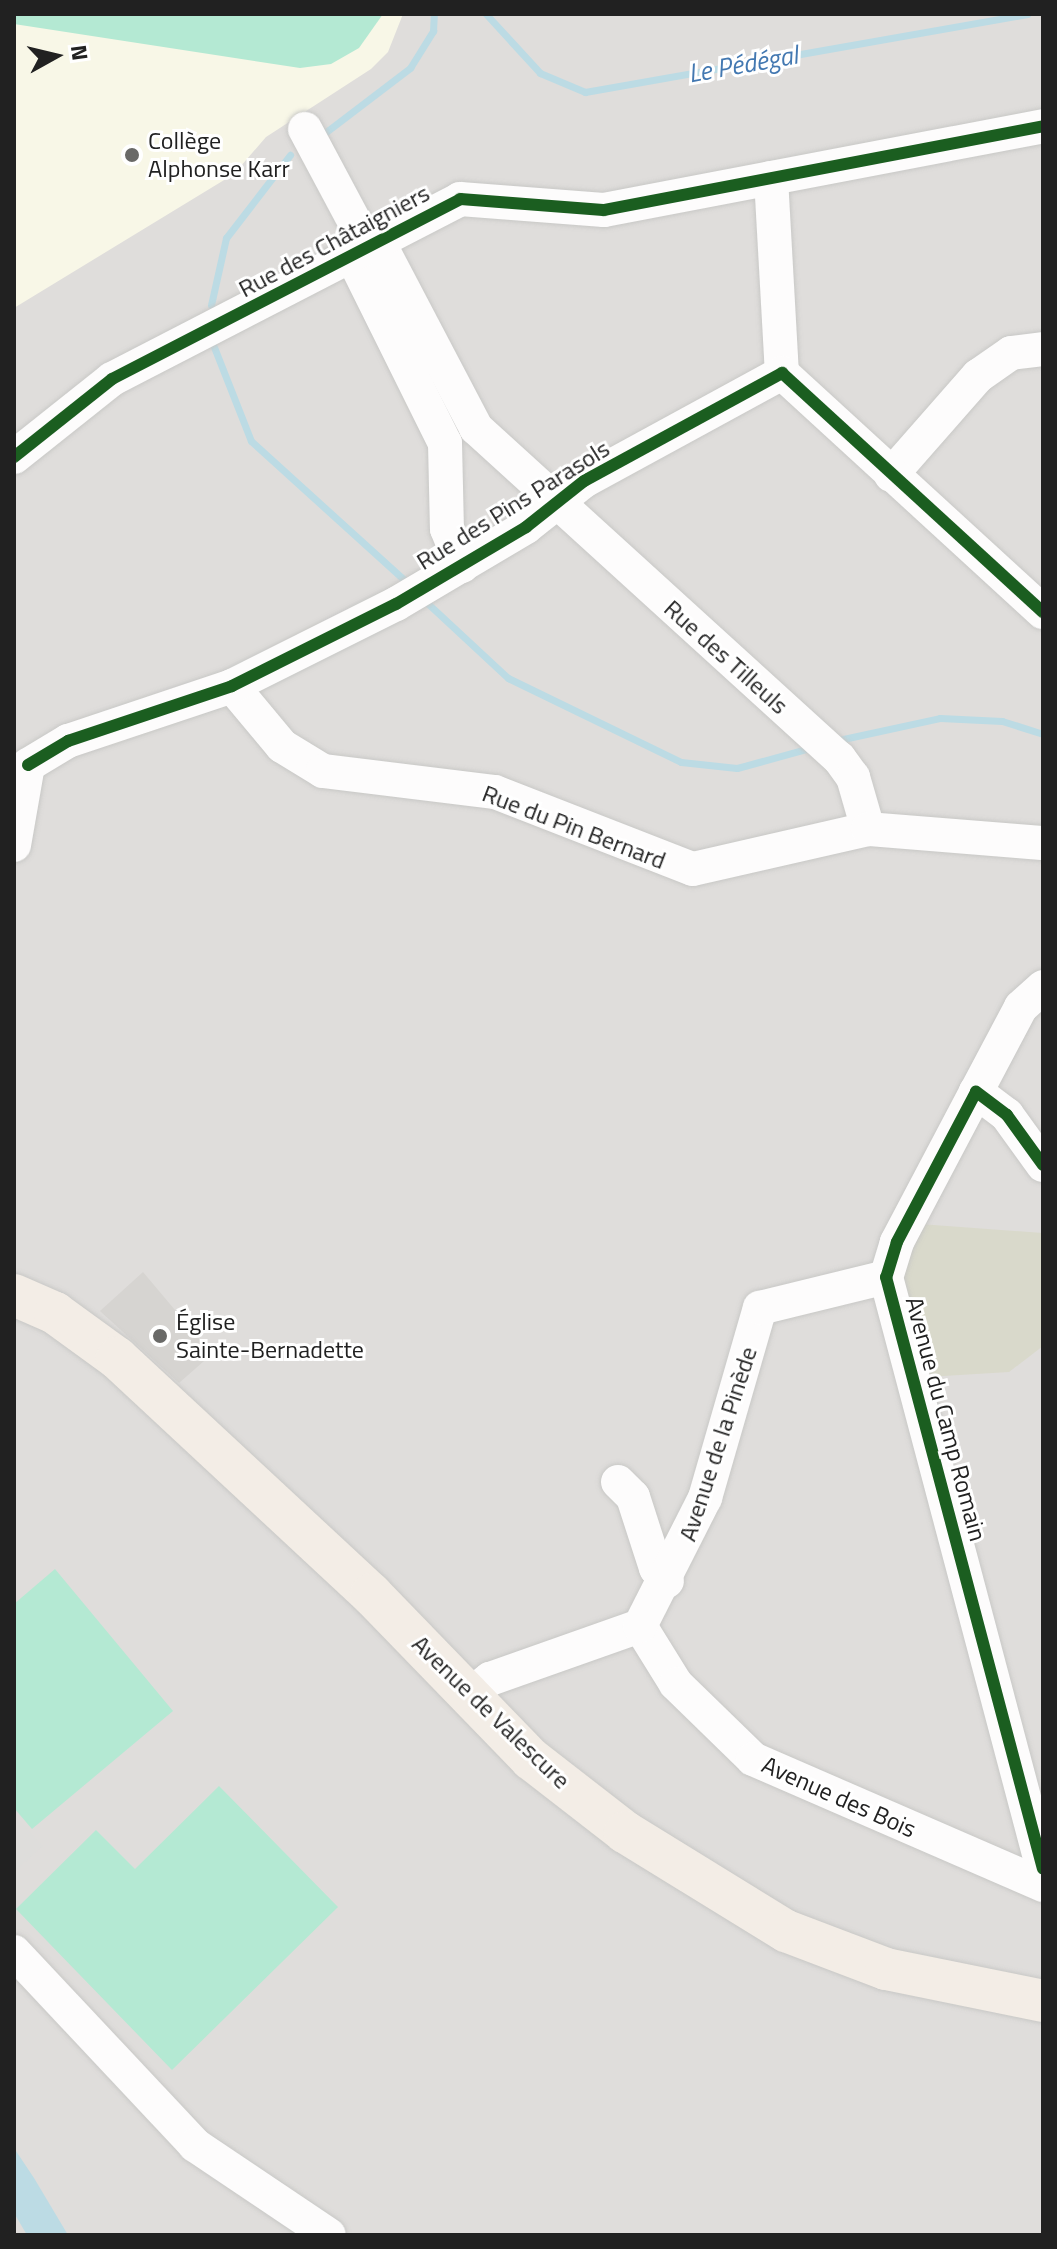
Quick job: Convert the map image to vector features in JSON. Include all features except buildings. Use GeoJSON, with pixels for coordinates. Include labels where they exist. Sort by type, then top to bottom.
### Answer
{"type":"FeatureCollection","features":[{"type":"Feature","properties":{"kind":"main road","name":"Avenue de Valescure"},"geometry":{"type":"LineString","coordinates":[[14,1295],[55,1313],[117,1358],[470,1695],[531,1759],[625,1832],[786,1931],[886,1969],[1043,2001]]}},
{"type":"Feature","properties":{"kind":"street","name":"Rue des Châtaigniers"},"geometry":{"type":"LineString","coordinates":[[14,457],[112,379],[367,250],[460,199],[604,210],[1043,126]]}},
{"type":"Feature","properties":{"kind":"street"},"geometry":{"type":"LineString","coordinates":[[305,129],[460,436],[447,529],[448,573]]}},
{"type":"Feature","properties":{"kind":"street"},"geometry":{"type":"LineString","coordinates":[[771,178],[782,373],[1043,612]]}},
{"type":"Feature","properties":{"kind":"street"},"geometry":{"type":"LineString","coordinates":[[891,475],[978,376],[1011,353],[1043,349]]}},
{"type":"Feature","properties":{"kind":"street","name":"Rue des Pins Parasols"},"geometry":{"type":"LineString","coordinates":[[21,760],[232,686],[396,604],[557,501],[782,373]]}},
{"type":"Feature","properties":{"kind":"street","name":"Rue des Tilleuls"},"geometry":{"type":"LineString","coordinates":[[460,436],[557,501],[839,758],[853,777],[868,829]]}},
{"type":"Feature","properties":{"kind":"street","name":"Rue du Pin Bernard"},"geometry":{"type":"LineString","coordinates":[[232,686],[282,746],[323,771],[495,792],[669,864],[719,867],[868,829],[1043,843]]}},
{"type":"Feature","properties":{"kind":"street"},"geometry":{"type":"LineString","coordinates":[[14,845],[21,760]]}},
{"type":"Feature","properties":{"kind":"street","name":"Avenue du Camp Romain"},"geometry":{"type":"LineString","coordinates":[[1043,987],[1021,1007],[886,1277],[1043,1869]]}},
{"type":"Feature","properties":{"kind":"street"},"geometry":{"type":"LineString","coordinates":[[976,1092],[1007,1115],[1043,1165]]}},
{"type":"Feature","properties":{"kind":"street","name":"Avenue de la Pinède"},"geometry":{"type":"LineString","coordinates":[[640,1626],[667,1581],[710,1484],[760,1308],[886,1277]]}},
{"type":"Feature","properties":{"kind":"street"},"geometry":{"type":"LineString","coordinates":[[618,1482],[633,1497],[656,1568],[667,1581]]}},
{"type":"Feature","properties":{"kind":"street"},"geometry":{"type":"LineString","coordinates":[[470,1695],[511,1671],[640,1626]]}},
{"type":"Feature","properties":{"kind":"street","name":"Avenue des Bois"},"geometry":{"type":"LineString","coordinates":[[640,1626],[676,1684],[753,1759],[1043,1885]]}},
{"type":"Feature","properties":{"kind":"street"},"geometry":{"type":"LineString","coordinates":[[14,1952],[195,2145],[329,2235]]}},
{"type":"Feature","properties":{"kind":"shaded area"},"geometry":{"type":"Polygon","coordinates":[[[14,14],[1043,14],[1043,2235],[14,2235],[14,14]]]}},
{"type":"Feature","properties":{"kind":"shaded area","name":"Collège Alphonse Karr"},"geometry":{"type":"Polygon","coordinates":[[[14,14],[403,14],[388,52],[371,69],[266,137],[234,174],[14,308],[14,14]]]}},
{"type":"Feature","properties":{"kind":"shaded area"},"geometry":{"type":"Polygon","coordinates":[[[920,1224],[1043,1233],[1043,1346],[1009,1372],[927,1377],[898,1273],[920,1224]]]}},
{"type":"Feature","properties":{"kind":"shaded area"},"geometry":{"type":"Polygon","coordinates":[[[14,1814],[43,1846],[14,1872],[14,1814]]]}},
{"type":"Feature","properties":{"kind":"green space"},"geometry":{"type":"Polygon","coordinates":[[[14,14],[383,14],[359,48],[331,64],[300,68],[14,24],[14,14]]]}},
{"type":"Feature","properties":{"kind":"green space"},"geometry":{"type":"Polygon","coordinates":[[[55,1569],[173,1711],[32,1829],[14,1808],[14,1604],[55,1569]]]}},
{"type":"Feature","properties":{"kind":"green space"},"geometry":{"type":"Polygon","coordinates":[[[219,1786],[338,1907],[172,2070],[16,1909],[96,1830],[135,1869],[219,1786]]]}},
{"type":"Feature","properties":{"kind":"water"},"geometry":{"type":"Polygon","coordinates":[[[14,2148],[68,2235],[27,2235],[14,2213],[14,2148]]]}},
{"type":"Feature","properties":{"kind":"waterway"},"geometry":{"type":"LineString","coordinates":[[326,132],[410,68],[433,31],[434,14]]}},
{"type":"Feature","properties":{"kind":"waterway","name":"Le Pédégal"},"geometry":{"type":"LineString","coordinates":[[486,14],[540,73],[585,92],[1027,14]]}},
{"type":"Feature","properties":{"kind":"waterway"},"geometry":{"type":"LineString","coordinates":[[211,305],[226,238],[290,155]]}},
{"type":"Feature","properties":{"kind":"waterway"},"geometry":{"type":"LineString","coordinates":[[214,347],[251,441],[410,585]]}},
{"type":"Feature","properties":{"kind":"waterway"},"geometry":{"type":"LineString","coordinates":[[424,600],[508,678],[681,762],[737,768],[810,748]]}},
{"type":"Feature","properties":{"kind":"waterway"},"geometry":{"type":"LineString","coordinates":[[834,741],[940,718],[1002,721],[1043,734]]}},
{"type":"Feature","properties":{"kind":"cycle path"},"geometry":{"type":"LineString","coordinates":[[14,457],[112,379],[460,199],[604,210],[1043,126]]}},
{"type":"Feature","properties":{"kind":"cycle path"},"geometry":{"type":"LineString","coordinates":[[28,765],[68,741],[232,686],[396,604],[526,527],[584,481],[782,373],[1043,612]]}},
{"type":"Feature","properties":{"kind":"cycle path"},"geometry":{"type":"LineString","coordinates":[[1043,1165],[1007,1115],[976,1092],[897,1242],[886,1277],[1043,1869]]}},
{"type":"Feature","properties":{"kind":"place","name":"Collège Alphonse Karr"},"geometry":{"type":"Point","coordinates":[132,155]}},
{"type":"Feature","properties":{"kind":"place","name":"Église Sainte-Bernadette"},"geometry":{"type":"Point","coordinates":[160,1336]}}]}
